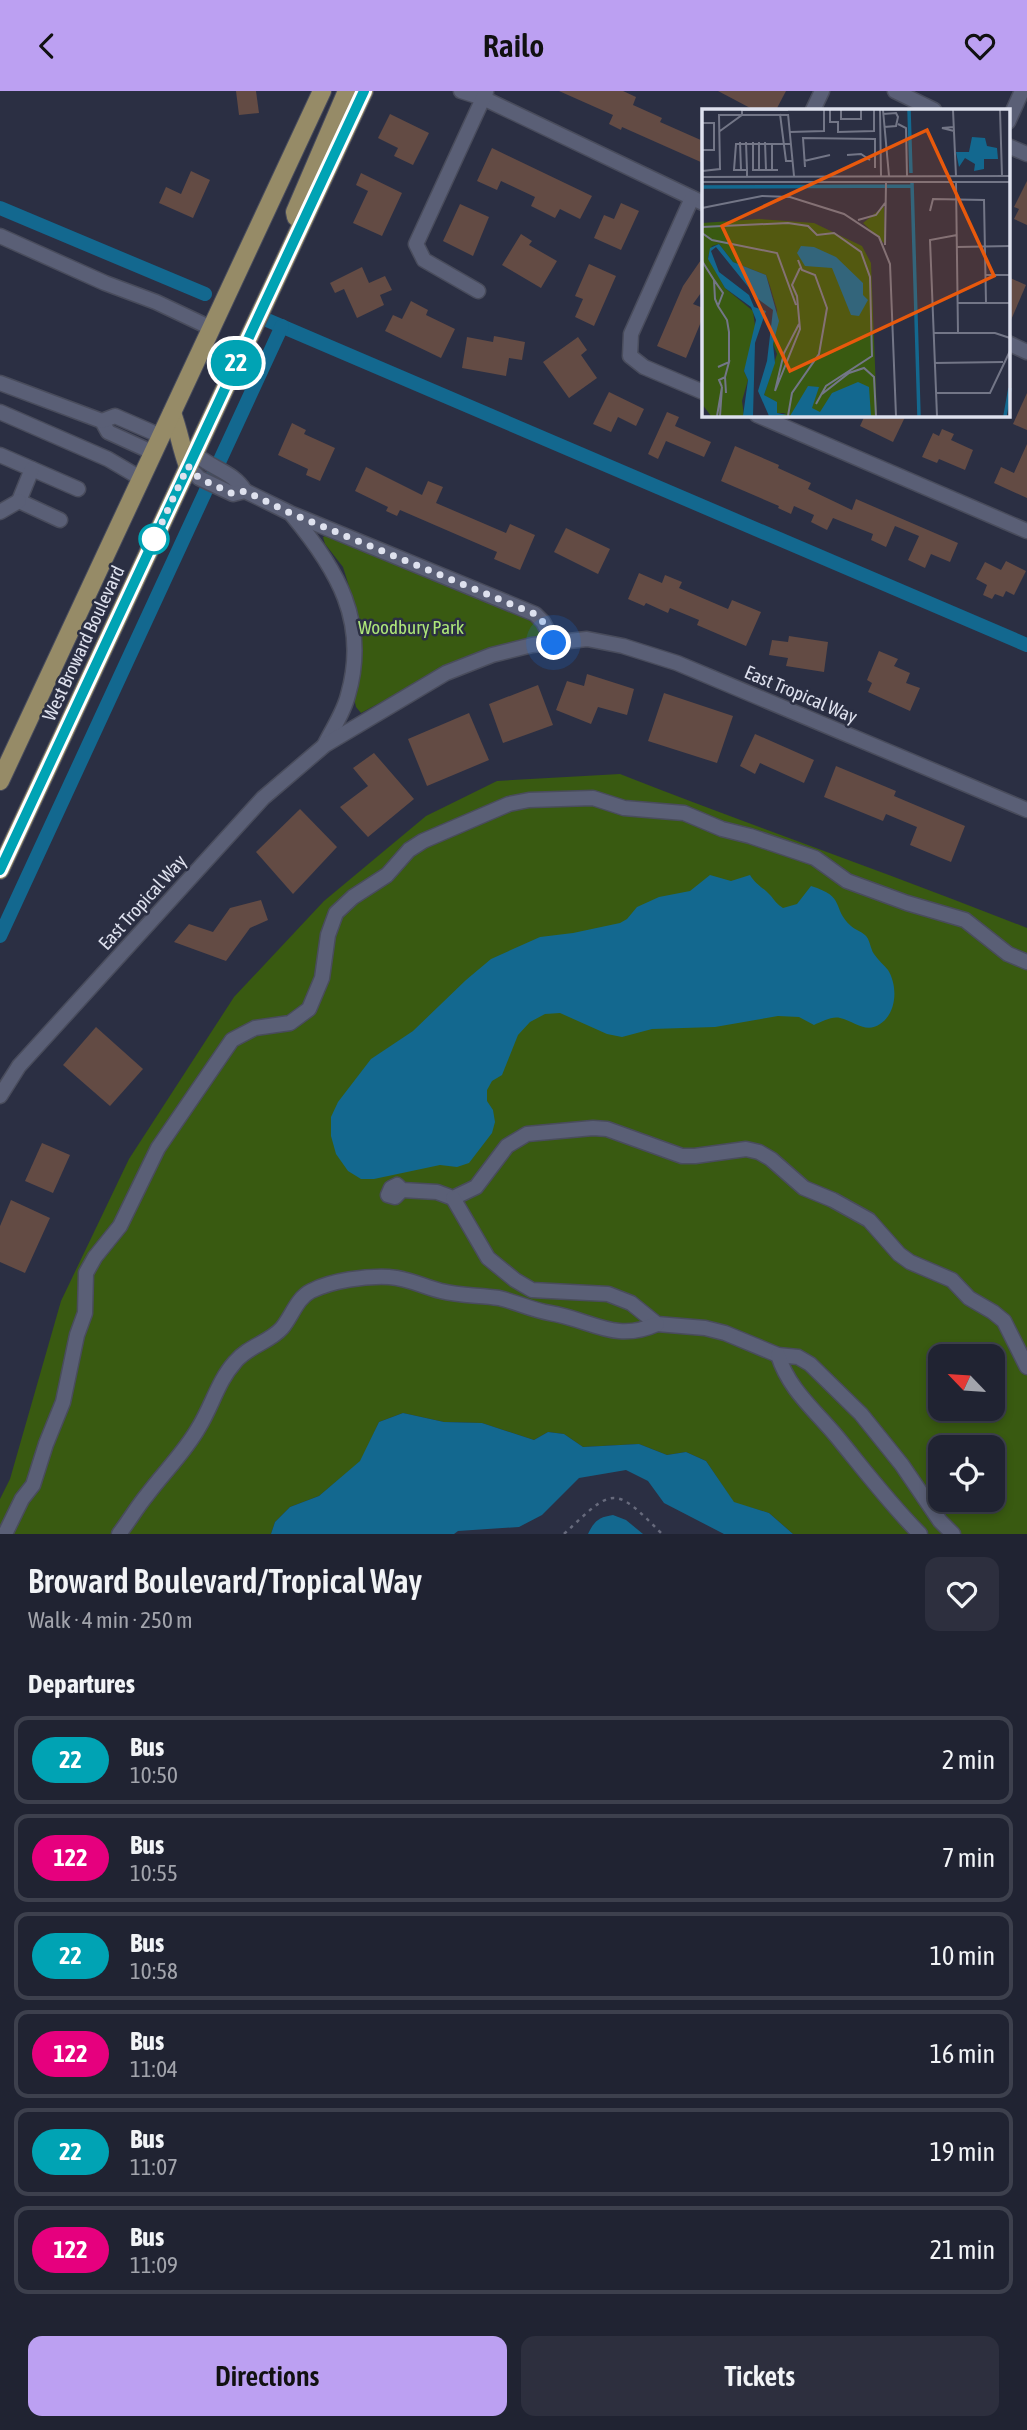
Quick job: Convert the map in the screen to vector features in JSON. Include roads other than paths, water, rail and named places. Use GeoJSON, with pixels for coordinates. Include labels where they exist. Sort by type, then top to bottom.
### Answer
{"type":"FeatureCollection","features":[{"type":"Feature","properties":{"kind":"main road","name":"West Broward Boulevard"},"geometry":{"type":"LineString","coordinates":[[0,781],[322,91]]}},
{"type":"Feature","properties":{"kind":"main road"},"geometry":{"type":"LineString","coordinates":[[299,230],[295,212],[347,91]]}},
{"type":"Feature","properties":{"kind":"main road","name":"West Broward Boulevard"},"geometry":{"type":"LineString","coordinates":[[0,870],[197,465],[299,230],[364,91]]}},
{"type":"Feature","properties":{"kind":"main road"},"geometry":{"type":"LineString","coordinates":[[172,413],[179,446],[197,465]]}},
{"type":"Feature","properties":{"kind":"street"},"geometry":{"type":"LineString","coordinates":[[461,91],[484,95],[698,201],[631,334],[630,356],[644,367],[702,392]]}},
{"type":"Feature","properties":{"kind":"street"},"geometry":{"type":"LineString","coordinates":[[813,109],[822,91]]}},
{"type":"Feature","properties":{"kind":"street"},"geometry":{"type":"LineString","coordinates":[[894,91],[932,109]]}},
{"type":"Feature","properties":{"kind":"street"},"geometry":{"type":"LineString","coordinates":[[1010,118],[1022,91]]}},
{"type":"Feature","properties":{"kind":"street"},"geometry":{"type":"LineString","coordinates":[[478,291],[424,260],[416,244],[484,95]]}},
{"type":"Feature","properties":{"kind":"street"},"geometry":{"type":"LineString","coordinates":[[1010,147],[1027,155]]}},
{"type":"Feature","properties":{"kind":"street"},"geometry":{"type":"LineString","coordinates":[[0,236],[211,328]]}},
{"type":"Feature","properties":{"kind":"street"},"geometry":{"type":"LineString","coordinates":[[1010,344],[1027,352]]}},
{"type":"Feature","properties":{"kind":"street"},"geometry":{"type":"LineString","coordinates":[[0,383],[102,421],[108,432],[154,453]]}},
{"type":"Feature","properties":{"kind":"street"},"geometry":{"type":"LineString","coordinates":[[0,412],[108,459],[142,479]]}},
{"type":"Feature","properties":{"kind":"street"},"geometry":{"type":"LineString","coordinates":[[102,421],[115,416],[161,436]]}},
{"type":"Feature","properties":{"kind":"street"},"geometry":{"type":"LineString","coordinates":[[762,417],[1027,531]]}},
{"type":"Feature","properties":{"kind":"street"},"geometry":{"type":"LineString","coordinates":[[0,455],[78,489]]}},
{"type":"Feature","properties":{"kind":"street","name":"East Tropical Way"},"geometry":{"type":"LineString","coordinates":[[197,465],[290,513],[535,614],[543,622],[554,643]]}},
{"type":"Feature","properties":{"kind":"street"},"geometry":{"type":"LineString","coordinates":[[0,512],[19,501],[32,469]]}},
{"type":"Feature","properties":{"kind":"street"},"geometry":{"type":"LineString","coordinates":[[19,501],[60,520]]}},
{"type":"Feature","properties":{"kind":"street","name":"East Tropical Way"},"geometry":{"type":"LineString","coordinates":[[290,513],[321,549],[352,613],[355,654],[348,696],[325,745]]}},
{"type":"Feature","properties":{"kind":"street","name":"East Tropical Way"},"geometry":{"type":"LineString","coordinates":[[0,1096],[19,1066],[263,798],[325,745],[446,673],[492,655],[532,645],[587,639],[623,646],[677,663],[1027,810]]}},
{"type":"Feature","properties":{"kind":"street"},"geometry":{"type":"LineString","coordinates":[[5,1534],[22,1499],[33,1485],[63,1402],[77,1335],[85,1313],[86,1273],[120,1226],[158,1148],[232,1040],[255,1028],[290,1023],[309,1009],[322,978],[328,935],[337,913],[353,897],[387,875],[409,850],[423,841],[509,804],[529,800],[593,798],[624,808],[684,813],[722,829],[815,858],[847,881],[965,920],[1008,954],[1027,962]]}},
{"type":"Feature","properties":{"kind":"street"},"geometry":{"type":"LineString","coordinates":[[453,1198],[476,1187],[506,1146],[527,1134],[607,1129],[682,1156],[746,1149],[759,1152],[804,1188],[869,1220],[899,1254],[910,1262],[952,1280],[970,1298],[993,1312],[1004,1321],[1027,1367]]}},
{"type":"Feature","properties":{"kind":"street"},"geometry":{"type":"LineString","coordinates":[[402,1190],[437,1192],[453,1198],[488,1258],[515,1280],[540,1292],[594,1292],[619,1297],[644,1311],[657,1324]]}},
{"type":"Feature","properties":{"kind":"street"},"geometry":{"type":"LineString","coordinates":[[119,1534],[198,1429],[222,1379],[235,1361],[247,1350],[282,1328],[298,1303],[309,1292],[350,1280],[392,1277],[443,1291],[503,1299],[540,1311],[565,1315],[611,1331],[641,1332],[657,1324],[705,1328],[725,1333],[778,1355],[799,1357],[810,1364],[861,1414],[940,1521],[953,1534]]}},
{"type":"Feature","properties":{"kind":"street"},"geometry":{"type":"LineString","coordinates":[[778,1355],[788,1381],[889,1502],[920,1534]]}},
{"type":"Feature","properties":{"kind":"water"},"geometry":{"type":"Polygon","coordinates":[[[710,875],[731,881],[750,875],[783,908],[797,904],[811,886],[830,894],[845,920],[867,937],[874,954],[891,976],[894,999],[886,1019],[870,1028],[840,1018],[814,1025],[799,1017],[778,1016],[715,1027],[652,1029],[622,1037],[607,1034],[560,1013],[545,1014],[530,1022],[518,1035],[502,1075],[492,1081],[487,1090],[487,1101],[493,1110],[495,1122],[492,1133],[469,1163],[457,1167],[440,1165],[374,1179],[361,1179],[348,1171],[336,1154],[331,1136],[331,1117],[338,1102],[371,1059],[413,1031],[491,959],[540,937],[620,923],[637,907],[659,897],[690,891],[710,875]]]}},
{"type":"Feature","properties":{"kind":"water"},"geometry":{"type":"Polygon","coordinates":[[[403,1413],[444,1422],[482,1423],[534,1440],[548,1432],[564,1434],[583,1447],[639,1444],[667,1455],[686,1452],[706,1461],[734,1502],[769,1513],[793,1534],[724,1534],[664,1503],[648,1481],[626,1470],[579,1478],[542,1515],[519,1527],[458,1531],[454,1534],[271,1534],[275,1522],[290,1507],[319,1496],[360,1461],[379,1422],[403,1413]]]}},
{"type":"Feature","properties":{"kind":"water"},"geometry":{"type":"Polygon","coordinates":[[[613,1515],[626,1520],[643,1534],[588,1534],[597,1520],[613,1515]]]}},
{"type":"Feature","properties":{"kind":"waterway"},"geometry":{"type":"LineString","coordinates":[[0,208],[205,294]]}},
{"type":"Feature","properties":{"kind":"waterway"},"geometry":{"type":"LineString","coordinates":[[267,320],[1027,645]]}},
{"type":"Feature","properties":{"kind":"waterway"},"geometry":{"type":"LineString","coordinates":[[0,936],[282,326]]}},
{"type":"Feature","properties":{"kind":"park label","name":"Woodbury Park"},"geometry":{"type":"Point","coordinates":[411,627]}}]}
